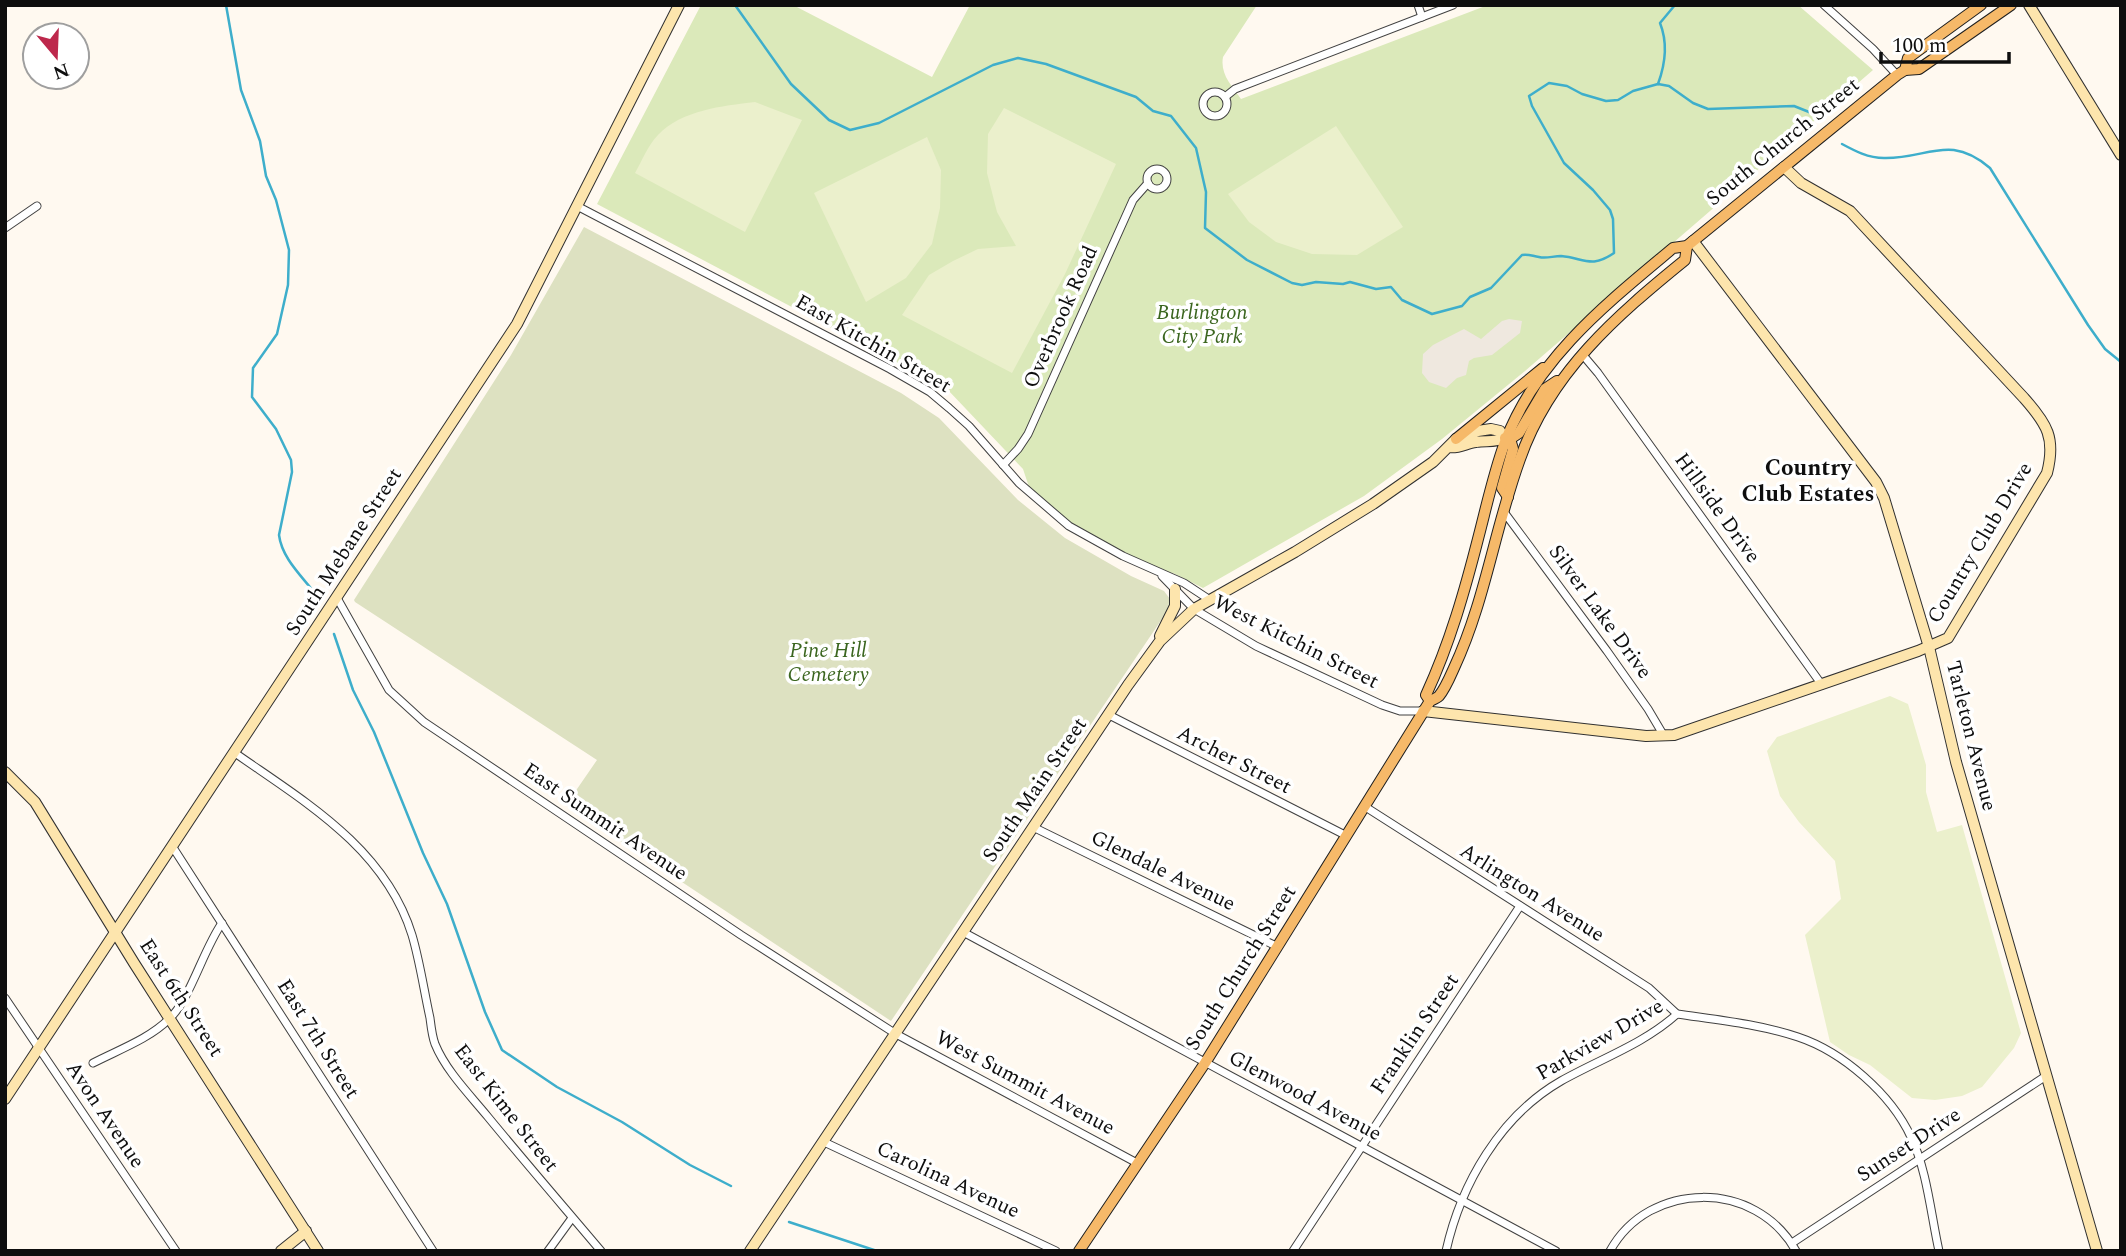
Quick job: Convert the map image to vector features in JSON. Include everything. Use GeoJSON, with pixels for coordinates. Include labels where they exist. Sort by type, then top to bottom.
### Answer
{"type":"FeatureCollection","features":[{"type":"Feature","properties":{"kind":"main road","name":"South Church Street"},"geometry":{"type":"LineString","coordinates":[[1427,706],[1426,695],[1440,666],[1456,619],[1507,438],[1525,402],[1551,362],[1588,320],[1673,248],[1690,244],[1901,72],[1908,58],[1981,5]]}},
{"type":"Feature","properties":{"kind":"main road","name":"South Church Street"},"geometry":{"type":"LineString","coordinates":[[1901,72],[1919,69],[2011,5]]}},
{"type":"Feature","properties":{"kind":"main road","name":"South Church Street"},"geometry":{"type":"LineString","coordinates":[[1079,1251],[1205,1063],[1427,706],[1438,698],[1468,633],[1520,458],[1538,417],[1562,377],[1581,353],[1685,261],[1690,244]]}},
{"type":"Feature","properties":{"kind":"main road"},"geometry":{"type":"LineString","coordinates":[[1452,443],[1551,362]]}},
{"type":"Feature","properties":{"kind":"main road"},"geometry":{"type":"LineString","coordinates":[[1508,497],[1502,488],[1513,449],[1507,438],[1519,433],[1545,389],[1562,377]]}},
{"type":"Feature","properties":{"kind":"street","name":"South Mebane Street"},"geometry":{"type":"LineString","coordinates":[[5,1099],[517,324],[679,5]]}},
{"type":"Feature","properties":{"kind":"street"},"geometry":{"type":"LineString","coordinates":[[1418,5],[1422,17]]}},
{"type":"Feature","properties":{"kind":"street"},"geometry":{"type":"LineString","coordinates":[[1225,97],[1235,89],[1453,5]]}},
{"type":"Feature","properties":{"kind":"street"},"geometry":{"type":"LineString","coordinates":[[1824,5],[1901,72]]}},
{"type":"Feature","properties":{"kind":"street"},"geometry":{"type":"LineString","coordinates":[[2029,5],[2121,155]]}},
{"type":"Feature","properties":{"kind":"street","name":"Country Club Drive"},"geometry":{"type":"LineString","coordinates":[[1427,706],[1664,736],[1683,733],[1929,648],[1948,638],[2047,473],[2051,457],[2049,435],[2033,407],[1850,211],[1801,183],[1784,167]]}},
{"type":"Feature","properties":{"kind":"street","name":"Overbrook Road"},"geometry":{"type":"LineString","coordinates":[[1003,465],[1028,434],[1133,200],[1148,183]]}},
{"type":"Feature","properties":{"kind":"street"},"geometry":{"type":"LineString","coordinates":[[5,228],[37,206]]}},
{"type":"Feature","properties":{"kind":"street","name":"East Kitchin Street"},"geometry":{"type":"LineString","coordinates":[[577,206],[930,392],[969,426],[1032,496],[1069,526],[1123,556],[1184,583],[1210,600]]}},
{"type":"Feature","properties":{"kind":"street","name":"Tarleton Avenue"},"geometry":{"type":"LineString","coordinates":[[1690,244],[1875,482],[1891,518],[1929,648],[1956,762],[2097,1251]]}},
{"type":"Feature","properties":{"kind":"street","name":"Hillside Drive"},"geometry":{"type":"LineString","coordinates":[[1581,353],[1822,685]]}},
{"type":"Feature","properties":{"kind":"street","name":"South Main Street"},"geometry":{"type":"LineString","coordinates":[[750,1251],[1154,648],[1194,609],[1304,547],[1373,504],[1433,462],[1452,443],[1467,433],[1491,429],[1500,431],[1507,438]]}},
{"type":"Feature","properties":{"kind":"street","name":"Silver Lake Drive"},"geometry":{"type":"LineString","coordinates":[[1504,512],[1607,651],[1664,736]]}},
{"type":"Feature","properties":{"kind":"street","name":"East Kitchin Street"},"geometry":{"type":"LineString","coordinates":[[1160,573],[1194,609]]}},
{"type":"Feature","properties":{"kind":"street"},"geometry":{"type":"LineString","coordinates":[[1154,648],[1175,606],[1175,589]]}},
{"type":"Feature","properties":{"kind":"street","name":"East Summit Avenue"},"geometry":{"type":"LineString","coordinates":[[337,598],[389,690],[424,722],[718,919],[896,1034]]}},
{"type":"Feature","properties":{"kind":"street","name":"West Kitchin Street"},"geometry":{"type":"LineString","coordinates":[[1194,609],[1256,646],[1339,687],[1400,711],[1427,706]]}},
{"type":"Feature","properties":{"kind":"street","name":"Archer Street"},"geometry":{"type":"LineString","coordinates":[[1109,715],[1345,835]]}},
{"type":"Feature","properties":{"kind":"street","name":"East Kime Street"},"geometry":{"type":"LineString","coordinates":[[235,753],[311,805],[344,832],[371,860],[403,911],[411,934],[435,1044],[460,1083],[601,1251]]}},
{"type":"Feature","properties":{"kind":"street","name":"East 6th Street"},"geometry":{"type":"LineString","coordinates":[[5,772],[35,802],[115,933],[318,1251]]}},
{"type":"Feature","properties":{"kind":"street","name":"Arlington Avenue"},"geometry":{"type":"LineString","coordinates":[[1364,806],[1650,988],[1677,1014]]}},
{"type":"Feature","properties":{"kind":"street","name":"Glendale Avenue"},"geometry":{"type":"LineString","coordinates":[[1033,827],[1278,947]]}},
{"type":"Feature","properties":{"kind":"street","name":"East 7th Street"},"geometry":{"type":"LineString","coordinates":[[172,846],[433,1251]]}},
{"type":"Feature","properties":{"kind":"street","name":"Franklin Street"},"geometry":{"type":"LineString","coordinates":[[1293,1251],[1520,906]]}},
{"type":"Feature","properties":{"kind":"street"},"geometry":{"type":"LineString","coordinates":[[93,1063],[171,1018],[222,923]]}},
{"type":"Feature","properties":{"kind":"street","name":"Glenwood Avenue"},"geometry":{"type":"LineString","coordinates":[[963,932],[1556,1251]]}},
{"type":"Feature","properties":{"kind":"street","name":"Avon Avenue"},"geometry":{"type":"LineString","coordinates":[[5,998],[176,1251]]}},
{"type":"Feature","properties":{"kind":"street","name":"Parkview Drive"},"geometry":{"type":"LineString","coordinates":[[1446,1251],[1461,1199],[1479,1164],[1492,1146],[1543,1092],[1642,1040],[1677,1014],[1766,1028],[1800,1037],[1824,1048],[1864,1076],[1883,1094],[1911,1137],[1920,1159],[1939,1251]]}},
{"type":"Feature","properties":{"kind":"street","name":"West Summit Avenue"},"geometry":{"type":"LineString","coordinates":[[896,1034],[1137,1163]]}},
{"type":"Feature","properties":{"kind":"street","name":"Sunset Drive"},"geometry":{"type":"LineString","coordinates":[[1794,1247],[2046,1076]]}},
{"type":"Feature","properties":{"kind":"street","name":"Carolina Avenue"},"geometry":{"type":"LineString","coordinates":[[824,1142],[1056,1251]]}},
{"type":"Feature","properties":{"kind":"street"},"geometry":{"type":"LineString","coordinates":[[1610,1251],[1625,1230],[1652,1209],[1684,1198],[1705,1196],[1725,1198],[1754,1209],[1779,1227],[1794,1247]]}},
{"type":"Feature","properties":{"kind":"street"},"geometry":{"type":"LineString","coordinates":[[548,1251],[572,1218]]}},
{"type":"Feature","properties":{"kind":"street"},"geometry":{"type":"LineString","coordinates":[[281,1251],[306,1231]]}},
{"type":"Feature","properties":{"kind":"green space","name":"Burlington City Park"},"geometry":{"type":"Polygon","coordinates":[[[701,5],[793,5],[932,77],[970,5],[1257,5],[1223,57],[1225,74],[1241,99],[1488,5],[1798,5],[1873,70],[1525,371],[1442,439],[1364,496],[1203,588],[1173,573],[1162,572],[1069,524],[1032,496],[1023,469],[947,389],[597,204],[701,5]]]}},
{"type":"Feature","properties":{"kind":"green space"},"geometry":{"type":"Polygon","coordinates":[[[755,102],[802,120],[745,232],[635,173],[654,139],[679,120],[703,111],[755,102]]]}},
{"type":"Feature","properties":{"kind":"green space"},"geometry":{"type":"Polygon","coordinates":[[[1004,108],[1116,164],[1065,274],[1012,373],[902,315],[929,275],[978,249],[1016,246],[997,212],[987,173],[988,134],[1004,108]]]}},
{"type":"Feature","properties":{"kind":"green space"},"geometry":{"type":"Polygon","coordinates":[[[1336,126],[1403,227],[1357,255],[1312,254],[1276,242],[1249,222],[1228,194],[1336,126]]]}},
{"type":"Feature","properties":{"kind":"green space"},"geometry":{"type":"Polygon","coordinates":[[[927,137],[941,170],[940,208],[932,244],[906,278],[866,302],[814,193],[927,137]]]}},
{"type":"Feature","properties":{"kind":"green space","name":"Pine Hill Cemetery"},"geometry":{"type":"Polygon","coordinates":[[[584,227],[901,393],[939,418],[1018,500],[1065,538],[1131,576],[1164,591],[1170,599],[1170,607],[891,1021],[566,805],[597,760],[354,600],[511,355],[584,227]]]}},
{"type":"Feature","properties":{"kind":"green space"},"geometry":{"type":"Polygon","coordinates":[[[1890,696],[1908,704],[1926,765],[1926,792],[1937,832],[1962,825],[2021,1033],[2014,1048],[1982,1087],[1962,1096],[1935,1100],[1912,1098],[1870,1065],[1830,1042],[1805,935],[1841,899],[1835,861],[1799,822],[1780,796],[1767,751],[1777,737],[1890,696]]]}},
{"type":"Feature","properties":{"kind":"shaded area"},"geometry":{"type":"Polygon","coordinates":[[[1502,321],[1522,321],[1520,333],[1492,355],[1469,361],[1466,375],[1457,378],[1446,388],[1429,382],[1422,373],[1423,354],[1433,345],[1464,329],[1481,339],[1502,321]]]}},
{"type":"Feature","properties":{"kind":"waterway"},"geometry":{"type":"LineString","coordinates":[[226,5],[241,90],[260,141],[266,176],[276,200],[289,250],[288,285],[277,334],[253,368],[252,397],[276,429],[291,460],[292,472],[279,535],[281,544],[289,560],[317,596]]}},
{"type":"Feature","properties":{"kind":"waterway"},"geometry":{"type":"LineString","coordinates":[[735,5],[791,84],[829,120],[850,130],[879,123],[993,65],[1018,58],[1046,64],[1136,97],[1153,111],[1171,116],[1196,148],[1206,192],[1205,228],[1247,260],[1292,283],[1302,285],[1316,282],[1350,282],[1376,289],[1391,287],[1402,300],[1432,314],[1462,306],[1470,297],[1491,288],[1522,255],[1544,258],[1561,256],[1593,262],[1614,253],[1613,219],[1610,210],[1564,163],[1532,106],[1529,96],[1549,83],[1567,86],[1606,101],[1618,100],[1633,91],[1658,84],[1669,86],[1693,103],[1708,109],[1794,106],[1819,116]]}},
{"type":"Feature","properties":{"kind":"waterway"},"geometry":{"type":"LineString","coordinates":[[1658,84],[1665,54],[1660,23],[1675,5]]}},
{"type":"Feature","properties":{"kind":"waterway"},"geometry":{"type":"LineString","coordinates":[[1842,144],[1878,158],[1950,150],[1962,152],[1990,168],[2088,325],[2105,349],[2121,362]]}},
{"type":"Feature","properties":{"kind":"waterway"},"geometry":{"type":"LineString","coordinates":[[334,634],[353,690],[374,732],[423,853],[447,904],[485,1012],[502,1050],[557,1087],[731,1186]]}},
{"type":"Feature","properties":{"kind":"waterway"},"geometry":{"type":"LineString","coordinates":[[789,1222],[877,1251]]}},
{"type":"Feature","properties":{"kind":"district","name":"Country Club Estates"},"geometry":{"type":"Point","coordinates":[1808,481]}}]}
